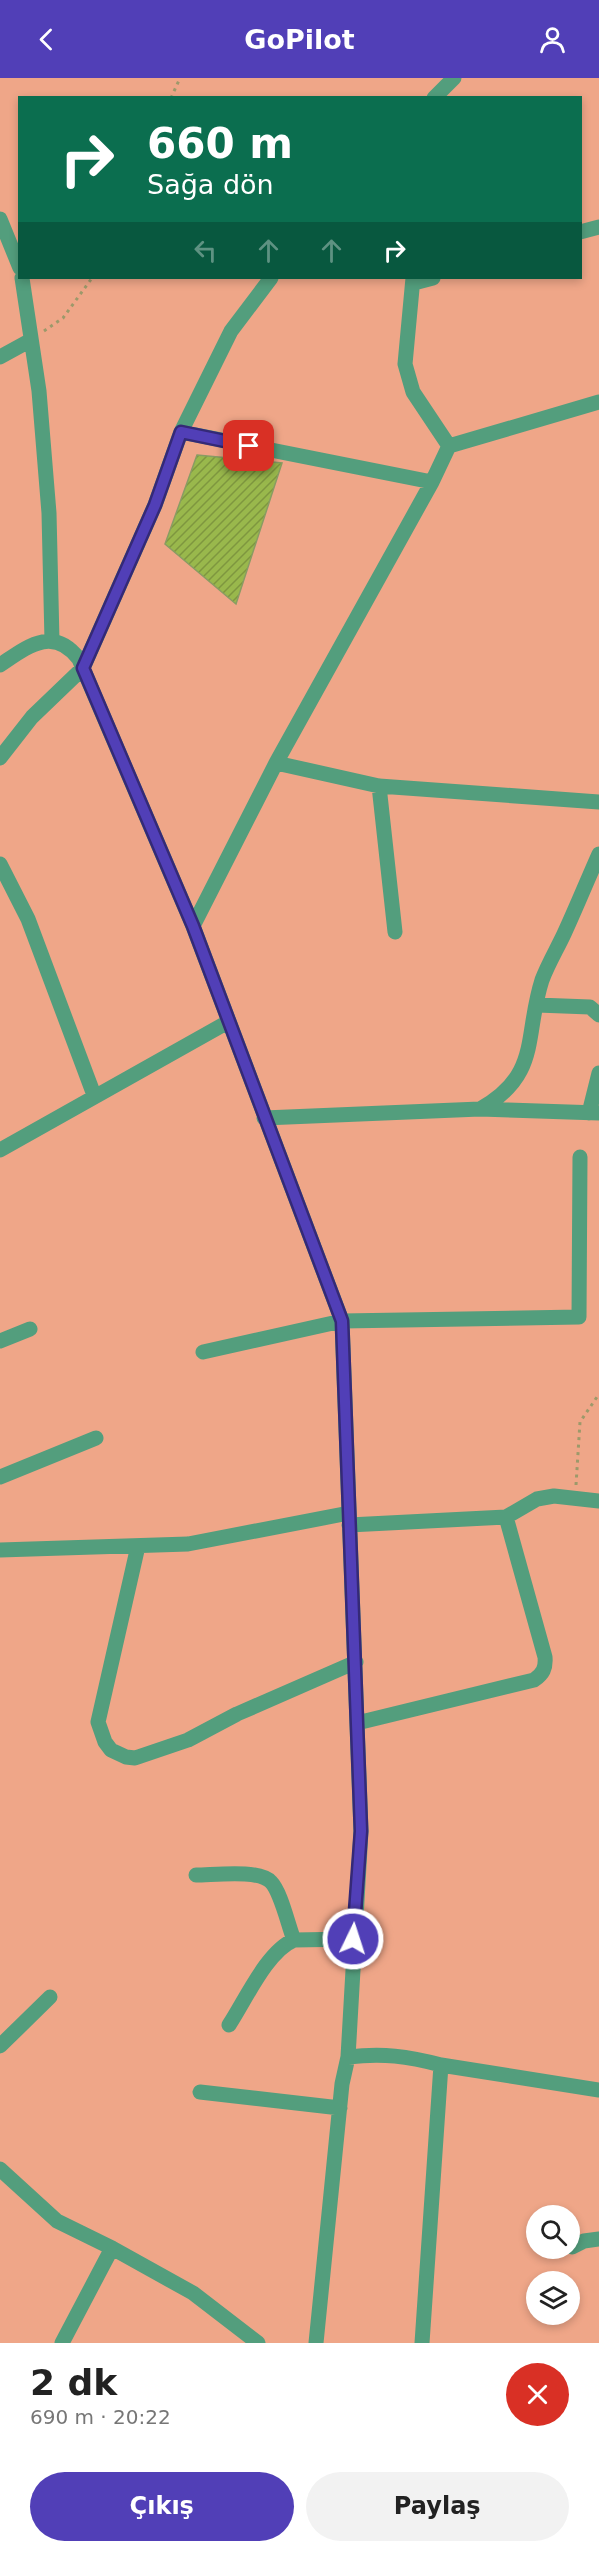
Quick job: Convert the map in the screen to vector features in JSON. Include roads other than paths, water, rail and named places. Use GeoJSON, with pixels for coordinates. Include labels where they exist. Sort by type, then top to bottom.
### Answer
{"type":"FeatureCollection","features":[{"type":"Feature","properties":{"kind":"street"},"geometry":{"type":"LineString","coordinates":[[436,96],[454,78]]}},
{"type":"Feature","properties":{"kind":"street"},"geometry":{"type":"LineString","coordinates":[[0,219],[18,263]]}},
{"type":"Feature","properties":{"kind":"street"},"geometry":{"type":"LineString","coordinates":[[582,231],[599,227]]}},
{"type":"Feature","properties":{"kind":"street"},"geometry":{"type":"LineString","coordinates":[[21,279],[39,391],[49,513],[52,641]]}},
{"type":"Feature","properties":{"kind":"street"},"geometry":{"type":"LineString","coordinates":[[0,758],[32,717],[83,668],[155,505],[181,432],[231,331],[270,279]]}},
{"type":"Feature","properties":{"kind":"street"},"geometry":{"type":"LineString","coordinates":[[414,280],[405,364],[413,392],[449,446]]}},
{"type":"Feature","properties":{"kind":"street"},"geometry":{"type":"LineString","coordinates":[[0,357],[31,340]]}},
{"type":"Feature","properties":{"kind":"street"},"geometry":{"type":"LineString","coordinates":[[193,926],[276,763],[432,482],[449,446],[599,402]]}},
{"type":"Feature","properties":{"kind":"street"},"geometry":{"type":"LineString","coordinates":[[181,432],[432,482]]}},
{"type":"Feature","properties":{"kind":"street"},"geometry":{"type":"LineString","coordinates":[[0,665],[31,645],[52,641],[72,650],[83,668],[193,926],[342,1321],[361,1831],[348,2057],[340,2108],[316,2343]]}},
{"type":"Feature","properties":{"kind":"street"},"geometry":{"type":"LineString","coordinates":[[276,763],[379,786],[599,802]]}},
{"type":"Feature","properties":{"kind":"street"},"geometry":{"type":"LineString","coordinates":[[379,786],[395,932]]}},
{"type":"Feature","properties":{"kind":"street"},"geometry":{"type":"LineString","coordinates":[[480,1109],[498,1099],[512,1086],[522,1070],[528,1053],[542,980],[599,854]]}},
{"type":"Feature","properties":{"kind":"street"},"geometry":{"type":"LineString","coordinates":[[0,864],[28,920],[94,1095]]}},
{"type":"Feature","properties":{"kind":"street"},"geometry":{"type":"LineString","coordinates":[[537,1005],[590,1007],[599,1016]]}},
{"type":"Feature","properties":{"kind":"street"},"geometry":{"type":"LineString","coordinates":[[0,1150],[94,1095],[228,1022]]}},
{"type":"Feature","properties":{"kind":"street"},"geometry":{"type":"LineString","coordinates":[[264,1118],[480,1109],[594,1113],[599,1073]]}},
{"type":"Feature","properties":{"kind":"street"},"geometry":{"type":"LineString","coordinates":[[203,1352],[342,1321],[579,1317],[580,1157]]}},
{"type":"Feature","properties":{"kind":"street"},"geometry":{"type":"LineString","coordinates":[[0,1341],[30,1329]]}},
{"type":"Feature","properties":{"kind":"street"},"geometry":{"type":"LineString","coordinates":[[0,1477],[96,1438]]}},
{"type":"Feature","properties":{"kind":"street"},"geometry":{"type":"LineString","coordinates":[[0,1550],[188,1544],[349,1519],[506,1517],[537,1499],[554,1496],[599,1501]]}},
{"type":"Feature","properties":{"kind":"street"},"geometry":{"type":"LineString","coordinates":[[357,1723],[534,1680],[540,1676],[546,1664],[545,1657],[506,1517]]}},
{"type":"Feature","properties":{"kind":"street"},"geometry":{"type":"LineString","coordinates":[[138,1546],[98,1722],[105,1742],[118,1755],[135,1758],[188,1740],[237,1714],[356,1662]]}},
{"type":"Feature","properties":{"kind":"street"},"geometry":{"type":"LineString","coordinates":[[196,1875],[255,1874],[268,1879],[275,1886],[294,1940]]}},
{"type":"Feature","properties":{"kind":"street"},"geometry":{"type":"LineString","coordinates":[[229,2025],[273,1955],[281,1947],[294,1940],[353,1939]]}},
{"type":"Feature","properties":{"kind":"street"},"geometry":{"type":"LineString","coordinates":[[0,2046],[50,1997]]}},
{"type":"Feature","properties":{"kind":"street"},"geometry":{"type":"LineString","coordinates":[[348,2057],[379,2053],[407,2056],[441,2065],[599,2090]]}},
{"type":"Feature","properties":{"kind":"street"},"geometry":{"type":"LineString","coordinates":[[422,2343],[441,2065]]}},
{"type":"Feature","properties":{"kind":"street"},"geometry":{"type":"LineString","coordinates":[[200,2092],[340,2108]]}},
{"type":"Feature","properties":{"kind":"street"},"geometry":{"type":"LineString","coordinates":[[0,2169],[57,2221],[112,2248],[193,2294],[258,2343]]}},
{"type":"Feature","properties":{"kind":"street"},"geometry":{"type":"LineString","coordinates":[[580,2243],[599,2239]]}},
{"type":"Feature","properties":{"kind":"street"},"geometry":{"type":"LineString","coordinates":[[62,2343],[112,2248]]}}]}
